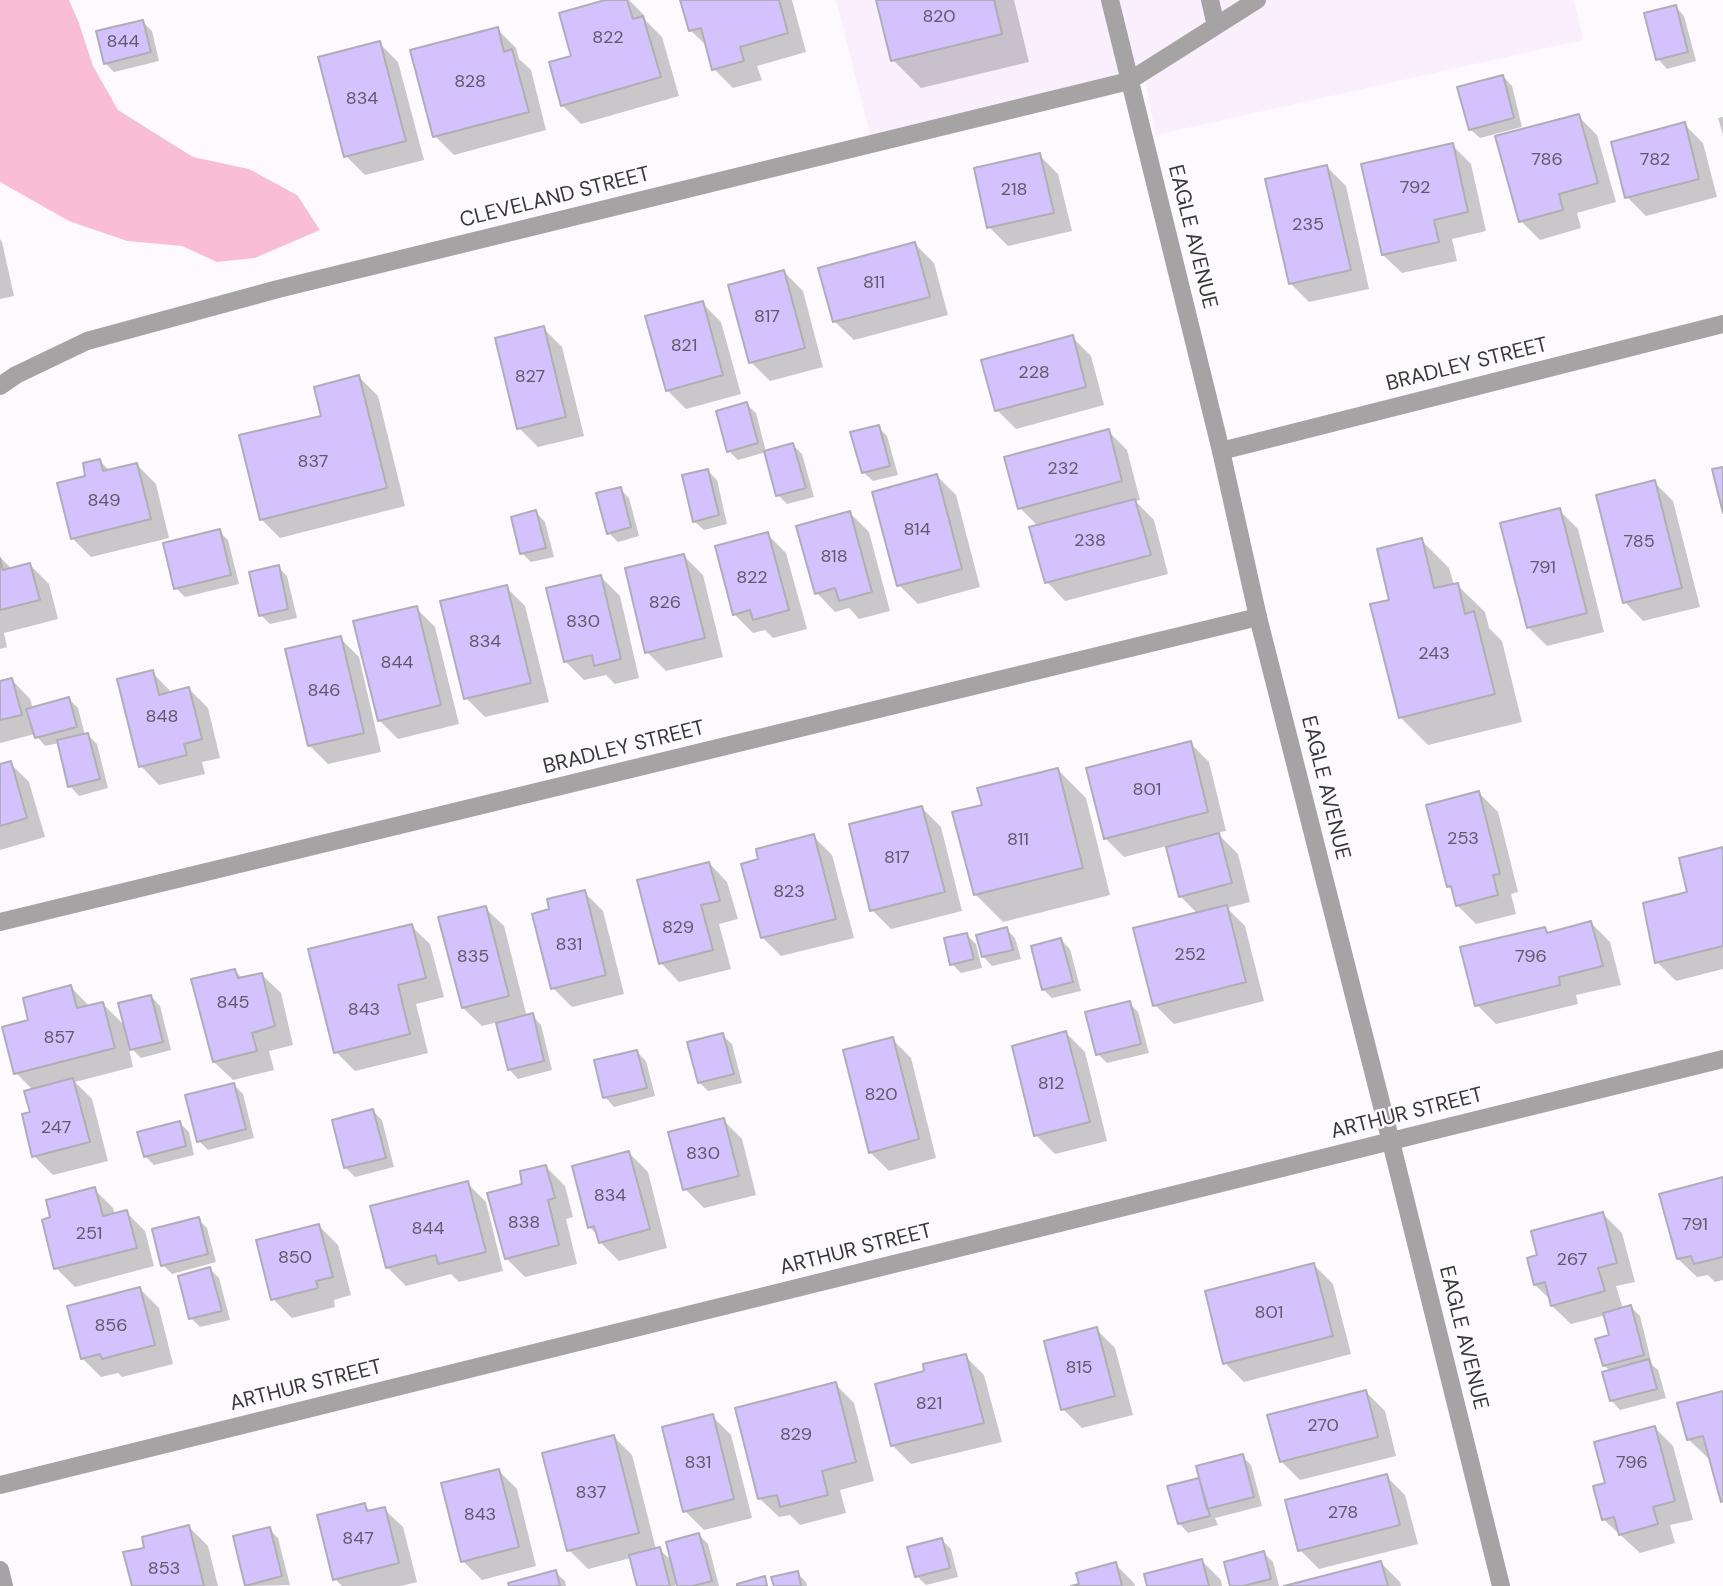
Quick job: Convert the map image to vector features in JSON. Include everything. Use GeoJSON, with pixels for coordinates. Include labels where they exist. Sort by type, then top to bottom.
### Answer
{"type":"FeatureCollection","features":[{"type":"Feature","properties":{"kind":"street","name":"EAGLE AVENUE"},"geometry":{"type":"LineString","coordinates":[[1110,0],[1221,451],[1258,617],[1501,1586]]}},
{"type":"Feature","properties":{"kind":"street"},"geometry":{"type":"LineString","coordinates":[[1210,0],[1216,26]]}},
{"type":"Feature","properties":{"kind":"street","name":"CLEVELAND STREET"},"geometry":{"type":"LineString","coordinates":[[0,386],[16,375],[87,341],[278,289],[1129,81],[1257,0]]}},
{"type":"Feature","properties":{"kind":"street","name":"BRADLEY STREET"},"geometry":{"type":"LineString","coordinates":[[1221,451],[1723,324]]}},
{"type":"Feature","properties":{"kind":"street","name":"BRADLEY STREET"},"geometry":{"type":"LineString","coordinates":[[0,922],[1258,617]]}},
{"type":"Feature","properties":{"kind":"street","name":"ARTHUR STREET"},"geometry":{"type":"LineString","coordinates":[[0,1485],[1723,1059]]}},
{"type":"Feature","properties":{"kind":"street"},"geometry":{"type":"LineString","coordinates":[[0,1570],[4,1586]]}},
{"type":"Feature","properties":{"kind":"shaded area"},"geometry":{"type":"Polygon","coordinates":[[[0,0],[69,0],[93,66],[118,110],[193,157],[249,169],[297,195],[320,230],[255,258],[217,262],[182,246],[127,241],[69,221],[0,182],[0,0]]]}},
{"type":"Feature","properties":{"kind":"shaded area"},"geometry":{"type":"Polygon","coordinates":[[[836,0],[1574,0],[1583,40],[1156,135],[1145,81],[871,137],[836,0]]]}},
{"type":"Feature","properties":{"kind":"building"},"geometry":{"type":"Polygon","coordinates":[[[605,0],[627,0],[633,19],[643,16],[661,77],[561,106],[549,62],[571,56],[559,13],[605,0]]]}},
{"type":"Feature","properties":{"kind":"building"},"geometry":{"type":"Polygon","coordinates":[[[680,0],[779,0],[788,33],[740,47],[744,61],[712,70],[701,28],[689,31],[680,0]]]}},
{"type":"Feature","properties":{"kind":"building"},"geometry":{"type":"Polygon","coordinates":[[[876,0],[994,0],[1002,34],[891,61],[876,0]]]}},
{"type":"Feature","properties":{"kind":"building"},"geometry":{"type":"Polygon","coordinates":[[[1676,5],[1688,52],[1656,60],[1644,13],[1676,5]]]}},
{"type":"Feature","properties":{"kind":"building"},"geometry":{"type":"Polygon","coordinates":[[[143,20],[151,52],[104,64],[96,31],[143,20]]]}},
{"type":"Feature","properties":{"kind":"building"},"geometry":{"type":"Polygon","coordinates":[[[498,27],[504,52],[512,49],[529,112],[433,137],[410,50],[498,27]]]}},
{"type":"Feature","properties":{"kind":"building"},"geometry":{"type":"Polygon","coordinates":[[[380,41],[406,141],[344,157],[318,57],[380,41]]]}},
{"type":"Feature","properties":{"kind":"building"},"geometry":{"type":"Polygon","coordinates":[[[1503,75],[1514,118],[1469,130],[1457,87],[1503,75]]]}},
{"type":"Feature","properties":{"kind":"building"},"geometry":{"type":"Polygon","coordinates":[[[1579,114],[1598,183],[1559,194],[1563,210],[1519,222],[1495,136],[1579,114]]]}},
{"type":"Feature","properties":{"kind":"building"},"geometry":{"type":"Polygon","coordinates":[[[1685,122],[1699,179],[1625,198],[1611,142],[1685,122]]]}},
{"type":"Feature","properties":{"kind":"building"},"geometry":{"type":"Polygon","coordinates":[[[1453,143],[1468,212],[1434,220],[1439,242],[1382,255],[1361,164],[1453,143]]]}},
{"type":"Feature","properties":{"kind":"building"},"geometry":{"type":"Polygon","coordinates":[[[1040,153],[1054,213],[987,228],[974,168],[1040,153]]]}},
{"type":"Feature","properties":{"kind":"building"},"geometry":{"type":"Polygon","coordinates":[[[1327,165],[1351,270],[1289,284],[1265,179],[1327,165]]]}},
{"type":"Feature","properties":{"kind":"building"},"geometry":{"type":"Polygon","coordinates":[[[915,242],[930,297],[833,322],[818,268],[915,242]]]}},
{"type":"Feature","properties":{"kind":"building"},"geometry":{"type":"Polygon","coordinates":[[[784,270],[805,348],[749,363],[728,285],[784,270]]]}},
{"type":"Feature","properties":{"kind":"building"},"geometry":{"type":"Polygon","coordinates":[[[703,301],[723,375],[666,391],[645,316],[703,301]]]}},
{"type":"Feature","properties":{"kind":"building"},"geometry":{"type":"Polygon","coordinates":[[[544,326],[566,417],[517,429],[495,338],[544,326]]]}},
{"type":"Feature","properties":{"kind":"building"},"geometry":{"type":"Polygon","coordinates":[[[1073,335],[1086,387],[995,411],[981,360],[1073,335]]]}},
{"type":"Feature","properties":{"kind":"building"},"geometry":{"type":"Polygon","coordinates":[[[359,375],[387,488],[260,520],[239,435],[321,416],[314,387],[359,375]]]}},
{"type":"Feature","properties":{"kind":"building"},"geometry":{"type":"Polygon","coordinates":[[[747,402],[758,443],[727,452],[716,411],[747,402]]]}},
{"type":"Feature","properties":{"kind":"building"},"geometry":{"type":"Polygon","coordinates":[[[879,425],[890,466],[862,473],[850,432],[879,425]]]}},
{"type":"Feature","properties":{"kind":"building"},"geometry":{"type":"Polygon","coordinates":[[[1109,429],[1122,481],[1018,509],[1004,457],[1109,429]]]}},
{"type":"Feature","properties":{"kind":"building"},"geometry":{"type":"Polygon","coordinates":[[[793,443],[806,488],[776,496],[764,451],[793,443]]]}},
{"type":"Feature","properties":{"kind":"building"},"geometry":{"type":"Polygon","coordinates":[[[100,459],[103,471],[137,463],[151,519],[71,539],[57,483],[85,476],[83,463],[100,459]]]}},
{"type":"Feature","properties":{"kind":"building"},"geometry":{"type":"Polygon","coordinates":[[[1723,467],[1723,513],[1712,469],[1723,467]]]}},
{"type":"Feature","properties":{"kind":"building"},"geometry":{"type":"Polygon","coordinates":[[[708,469],[719,515],[693,522],[682,475],[708,469]]]}},
{"type":"Feature","properties":{"kind":"building"},"geometry":{"type":"Polygon","coordinates":[[[937,474],[962,569],[897,586],[872,492],[937,474]]]}},
{"type":"Feature","properties":{"kind":"building"},"geometry":{"type":"Polygon","coordinates":[[[1655,480],[1682,588],[1623,603],[1596,495],[1655,480]]]}},
{"type":"Feature","properties":{"kind":"building"},"geometry":{"type":"Polygon","coordinates":[[[621,487],[631,527],[607,534],[596,493],[621,487]]]}},
{"type":"Feature","properties":{"kind":"building"},"geometry":{"type":"Polygon","coordinates":[[[1135,499],[1151,555],[1045,583],[1029,527],[1135,499]]]}},
{"type":"Feature","properties":{"kind":"building"},"geometry":{"type":"Polygon","coordinates":[[[1560,508],[1587,613],[1527,628],[1500,523],[1560,508]]]}},
{"type":"Feature","properties":{"kind":"building"},"geometry":{"type":"Polygon","coordinates":[[[536,510],[546,548],[520,554],[511,517],[536,510]]]}},
{"type":"Feature","properties":{"kind":"building"},"geometry":{"type":"Polygon","coordinates":[[[850,511],[872,592],[839,601],[835,588],[815,594],[796,526],[850,511]]]}},
{"type":"Feature","properties":{"kind":"building"},"geometry":{"type":"Polygon","coordinates":[[[220,529],[231,575],[174,589],[163,543],[220,529]]]}},
{"type":"Feature","properties":{"kind":"building"},"geometry":{"type":"Polygon","coordinates":[[[768,532],[789,610],[753,620],[750,610],[733,615],[715,546],[768,532]]]}},
{"type":"Feature","properties":{"kind":"building"},"geometry":{"type":"Polygon","coordinates":[[[1422,538],[1434,588],[1458,583],[1465,614],[1474,611],[1495,694],[1399,718],[1370,604],[1389,600],[1377,549],[1422,538]]]}},
{"type":"Feature","properties":{"kind":"building"},"geometry":{"type":"Polygon","coordinates":[[[684,554],[705,638],[645,653],[625,568],[684,554]]]}},
{"type":"Feature","properties":{"kind":"building"},"geometry":{"type":"Polygon","coordinates":[[[0,558],[3,570],[30,563],[40,600],[0,610],[0,558]]]}},
{"type":"Feature","properties":{"kind":"building"},"geometry":{"type":"Polygon","coordinates":[[[279,565],[288,609],[259,616],[249,572],[279,565]]]}},
{"type":"Feature","properties":{"kind":"building"},"geometry":{"type":"Polygon","coordinates":[[[601,575],[621,659],[594,666],[592,655],[564,662],[546,588],[601,575]]]}},
{"type":"Feature","properties":{"kind":"building"},"geometry":{"type":"Polygon","coordinates":[[[507,585],[531,683],[464,699],[440,601],[507,585]]]}},
{"type":"Feature","properties":{"kind":"building"},"geometry":{"type":"Polygon","coordinates":[[[417,606],[441,705],[378,721],[353,621],[417,606]]]}},
{"type":"Feature","properties":{"kind":"building"},"geometry":{"type":"Polygon","coordinates":[[[341,636],[364,733],[308,746],[285,649],[341,636]]]}},
{"type":"Feature","properties":{"kind":"building"},"geometry":{"type":"Polygon","coordinates":[[[153,670],[159,695],[189,687],[202,739],[184,744],[187,755],[139,767],[117,679],[153,670]]]}},
{"type":"Feature","properties":{"kind":"building"},"geometry":{"type":"Polygon","coordinates":[[[12,678],[22,715],[0,720],[0,681],[12,678]]]}},
{"type":"Feature","properties":{"kind":"building"},"geometry":{"type":"Polygon","coordinates":[[[69,697],[77,727],[35,738],[26,709],[69,697]]]}},
{"type":"Feature","properties":{"kind":"building"},"geometry":{"type":"Polygon","coordinates":[[[88,733],[100,779],[68,787],[57,740],[88,733]]]}},
{"type":"Feature","properties":{"kind":"building"},"geometry":{"type":"Polygon","coordinates":[[[1191,741],[1208,812],[1104,839],[1086,768],[1191,741]]]}},
{"type":"Feature","properties":{"kind":"building"},"geometry":{"type":"Polygon","coordinates":[[[11,761],[27,818],[0,826],[0,764],[11,761]]]}},
{"type":"Feature","properties":{"kind":"building"},"geometry":{"type":"Polygon","coordinates":[[[1058,768],[1083,868],[974,895],[952,812],[982,805],[977,788],[1058,768]]]}},
{"type":"Feature","properties":{"kind":"building"},"geometry":{"type":"Polygon","coordinates":[[[1479,791],[1500,874],[1493,875],[1498,895],[1456,906],[1451,886],[1447,887],[1426,805],[1479,791]]]}},
{"type":"Feature","properties":{"kind":"building"},"geometry":{"type":"Polygon","coordinates":[[[922,806],[945,892],[870,911],[849,824],[922,806]]]}},
{"type":"Feature","properties":{"kind":"building"},"geometry":{"type":"Polygon","coordinates":[[[1219,833],[1232,883],[1179,897],[1166,847],[1219,833]]]}},
{"type":"Feature","properties":{"kind":"building"},"geometry":{"type":"Polygon","coordinates":[[[814,834],[836,919],[761,938],[741,864],[758,859],[756,849],[814,834]]]}},
{"type":"Feature","properties":{"kind":"building"},"geometry":{"type":"Polygon","coordinates":[[[1723,847],[1723,946],[1655,963],[1643,903],[1687,892],[1679,858],[1723,847]]]}},
{"type":"Feature","properties":{"kind":"building"},"geometry":{"type":"Polygon","coordinates":[[[709,862],[720,901],[701,905],[713,950],[659,964],[637,880],[709,862]]]}},
{"type":"Feature","properties":{"kind":"building"},"geometry":{"type":"Polygon","coordinates":[[[585,890],[606,975],[551,989],[532,914],[549,909],[547,899],[585,890]]]}},
{"type":"Feature","properties":{"kind":"building"},"geometry":{"type":"Polygon","coordinates":[[[1227,905],[1246,982],[1153,1006],[1133,928],[1227,905]]]}},
{"type":"Feature","properties":{"kind":"building"},"geometry":{"type":"Polygon","coordinates":[[[486,906],[509,996],[462,1008],[438,917],[486,906]]]}},
{"type":"Feature","properties":{"kind":"building"},"geometry":{"type":"Polygon","coordinates":[[[1591,921],[1603,966],[1559,977],[1560,985],[1475,1006],[1460,947],[1545,927],[1547,933],[1591,921]]]}},
{"type":"Feature","properties":{"kind":"building"},"geometry":{"type":"Polygon","coordinates":[[[412,924],[426,978],[398,985],[410,1034],[334,1053],[308,949],[412,924]]]}},
{"type":"Feature","properties":{"kind":"building"},"geometry":{"type":"Polygon","coordinates":[[[1007,927],[1013,950],[982,957],[976,935],[1007,927]]]}},
{"type":"Feature","properties":{"kind":"building"},"geometry":{"type":"Polygon","coordinates":[[[967,933],[974,959],[950,965],[944,938],[967,933]]]}},
{"type":"Feature","properties":{"kind":"building"},"geometry":{"type":"Polygon","coordinates":[[[1061,938],[1073,982],[1042,990],[1031,946],[1061,938]]]}},
{"type":"Feature","properties":{"kind":"building"},"geometry":{"type":"Polygon","coordinates":[[[235,969],[238,978],[262,973],[275,1026],[252,1033],[257,1051],[213,1062],[191,979],[235,969]]]}},
{"type":"Feature","properties":{"kind":"building"},"geometry":{"type":"Polygon","coordinates":[[[71,985],[77,1008],[103,1002],[115,1048],[14,1074],[2,1027],[28,1020],[23,998],[71,985]]]}},
{"type":"Feature","properties":{"kind":"building"},"geometry":{"type":"Polygon","coordinates":[[[151,995],[163,1042],[130,1050],[118,1003],[151,995]]]}},
{"type":"Feature","properties":{"kind":"building"},"geometry":{"type":"Polygon","coordinates":[[[1130,1001],[1141,1044],[1096,1055],[1085,1012],[1130,1001]]]}},
{"type":"Feature","properties":{"kind":"building"},"geometry":{"type":"Polygon","coordinates":[[[533,1013],[544,1061],[508,1070],[496,1023],[533,1013]]]}},
{"type":"Feature","properties":{"kind":"building"},"geometry":{"type":"Polygon","coordinates":[[[1066,1031],[1090,1122],[1034,1136],[1012,1046],[1066,1031]]]}},
{"type":"Feature","properties":{"kind":"building"},"geometry":{"type":"Polygon","coordinates":[[[723,1033],[734,1074],[698,1083],[687,1042],[723,1033]]]}},
{"type":"Feature","properties":{"kind":"building"},"geometry":{"type":"Polygon","coordinates":[[[893,1037],[919,1139],[869,1153],[843,1050],[893,1037]]]}},
{"type":"Feature","properties":{"kind":"building"},"geometry":{"type":"Polygon","coordinates":[[[637,1050],[647,1088],[603,1098],[594,1060],[637,1050]]]}},
{"type":"Feature","properties":{"kind":"building"},"geometry":{"type":"Polygon","coordinates":[[[73,1078],[90,1142],[32,1157],[22,1114],[30,1112],[24,1091],[73,1078]]]}},
{"type":"Feature","properties":{"kind":"building"},"geometry":{"type":"Polygon","coordinates":[[[234,1083],[246,1129],[197,1142],[185,1095],[234,1083]]]}},
{"type":"Feature","properties":{"kind":"building"},"geometry":{"type":"Polygon","coordinates":[[[373,1109],[386,1158],[344,1168],[332,1120],[373,1109]]]}},
{"type":"Feature","properties":{"kind":"building"},"geometry":{"type":"Polygon","coordinates":[[[724,1118],[739,1176],[683,1190],[668,1132],[724,1118]]]}},
{"type":"Feature","properties":{"kind":"building"},"geometry":{"type":"Polygon","coordinates":[[[180,1121],[186,1146],[144,1157],[137,1132],[180,1121]]]}},
{"type":"Feature","properties":{"kind":"building"},"geometry":{"type":"Polygon","coordinates":[[[629,1151],[650,1229],[599,1243],[594,1226],[588,1228],[572,1166],[629,1151]]]}},
{"type":"Feature","properties":{"kind":"building"},"geometry":{"type":"Polygon","coordinates":[[[546,1165],[555,1198],[548,1200],[559,1245],[505,1259],[487,1193],[522,1184],[520,1171],[546,1165]]]}},
{"type":"Feature","properties":{"kind":"building"},"geometry":{"type":"Polygon","coordinates":[[[1723,1177],[1723,1257],[1694,1264],[1691,1256],[1677,1259],[1659,1194],[1723,1177]]]}},
{"type":"Feature","properties":{"kind":"building"},"geometry":{"type":"Polygon","coordinates":[[[468,1181],[486,1252],[438,1264],[436,1255],[386,1268],[370,1206],[468,1181]]]}},
{"type":"Feature","properties":{"kind":"building"},"geometry":{"type":"Polygon","coordinates":[[[95,1187],[103,1216],[127,1210],[137,1248],[54,1269],[42,1220],[50,1217],[46,1200],[95,1187]]]}},
{"type":"Feature","properties":{"kind":"building"},"geometry":{"type":"Polygon","coordinates":[[[1603,1212],[1617,1263],[1598,1268],[1605,1291],[1551,1306],[1545,1282],[1534,1285],[1527,1258],[1537,1255],[1531,1231],[1603,1212]]]}},
{"type":"Feature","properties":{"kind":"building"},"geometry":{"type":"Polygon","coordinates":[[[199,1217],[208,1254],[161,1266],[152,1229],[199,1217]]]}},
{"type":"Feature","properties":{"kind":"building"},"geometry":{"type":"Polygon","coordinates":[[[319,1224],[333,1277],[316,1281],[318,1288],[271,1300],[256,1240],[319,1224]]]}},
{"type":"Feature","properties":{"kind":"building"},"geometry":{"type":"Polygon","coordinates":[[[1314,1263],[1333,1336],[1223,1364],[1205,1291],[1314,1263]]]}},
{"type":"Feature","properties":{"kind":"building"},"geometry":{"type":"Polygon","coordinates":[[[210,1267],[222,1311],[189,1319],[178,1276],[210,1267]]]}},
{"type":"Feature","properties":{"kind":"building"},"geometry":{"type":"Polygon","coordinates":[[[140,1287],[155,1345],[102,1359],[100,1354],[81,1359],[67,1306],[140,1287]]]}},
{"type":"Feature","properties":{"kind":"building"},"geometry":{"type":"Polygon","coordinates":[[[1631,1305],[1644,1355],[1603,1366],[1595,1339],[1609,1335],[1603,1313],[1631,1305]]]}},
{"type":"Feature","properties":{"kind":"building"},"geometry":{"type":"Polygon","coordinates":[[[1097,1327],[1115,1396],[1061,1410],[1044,1341],[1097,1327]]]}},
{"type":"Feature","properties":{"kind":"building"},"geometry":{"type":"Polygon","coordinates":[[[966,1354],[984,1423],[891,1446],[875,1384],[924,1371],[923,1364],[966,1354]]]}},
{"type":"Feature","properties":{"kind":"building"},"geometry":{"type":"Polygon","coordinates":[[[1649,1359],[1657,1389],[1610,1401],[1602,1372],[1649,1359]]]}},
{"type":"Feature","properties":{"kind":"building"},"geometry":{"type":"Polygon","coordinates":[[[836,1382],[856,1462],[822,1471],[828,1495],[780,1507],[777,1495],[758,1499],[735,1408],[836,1382]]]}},
{"type":"Feature","properties":{"kind":"building"},"geometry":{"type":"Polygon","coordinates":[[[1366,1390],[1378,1437],[1280,1462],[1267,1415],[1366,1390]]]}},
{"type":"Feature","properties":{"kind":"building"},"geometry":{"type":"Polygon","coordinates":[[[1723,1391],[1721,1502],[1703,1436],[1687,1440],[1677,1403],[1723,1391]]]}},
{"type":"Feature","properties":{"kind":"building"},"geometry":{"type":"Polygon","coordinates":[[[713,1414],[734,1499],[683,1512],[662,1427],[713,1414]]]}},
{"type":"Feature","properties":{"kind":"building"},"geometry":{"type":"Polygon","coordinates":[[[1655,1426],[1675,1501],[1653,1507],[1658,1524],[1619,1535],[1614,1517],[1602,1520],[1593,1486],[1605,1483],[1594,1442],[1655,1426]]]}},
{"type":"Feature","properties":{"kind":"building"},"geometry":{"type":"Polygon","coordinates":[[[614,1435],[639,1533],[567,1551],[542,1453],[614,1435]]]}},
{"type":"Feature","properties":{"kind":"building"},"geometry":{"type":"Polygon","coordinates":[[[1243,1454],[1254,1497],[1207,1509],[1196,1466],[1243,1454]]]}},
{"type":"Feature","properties":{"kind":"building"},"geometry":{"type":"Polygon","coordinates":[[[499,1469],[519,1547],[461,1562],[441,1483],[499,1469]]]}},
{"type":"Feature","properties":{"kind":"building"},"geometry":{"type":"Polygon","coordinates":[[[1387,1474],[1400,1525],[1298,1551],[1285,1500],[1387,1474]]]}},
{"type":"Feature","properties":{"kind":"building"},"geometry":{"type":"Polygon","coordinates":[[[1199,1478],[1210,1516],[1178,1524],[1167,1486],[1199,1478]]]}},
{"type":"Feature","properties":{"kind":"building"},"geometry":{"type":"Polygon","coordinates":[[[365,1503],[367,1511],[385,1507],[399,1563],[333,1580],[317,1515],[365,1503]]]}},
{"type":"Feature","properties":{"kind":"building"},"geometry":{"type":"Polygon","coordinates":[[[189,1525],[204,1586],[132,1586],[123,1552],[144,1548],[142,1537],[189,1525]]]}},
{"type":"Feature","properties":{"kind":"building"},"geometry":{"type":"Polygon","coordinates":[[[270,1527],[282,1576],[245,1586],[233,1536],[270,1527]]]}},
{"type":"Feature","properties":{"kind":"building"},"geometry":{"type":"Polygon","coordinates":[[[699,1533],[712,1581],[693,1586],[677,1586],[666,1542],[699,1533]]]}},
{"type":"Feature","properties":{"kind":"building"},"geometry":{"type":"Polygon","coordinates":[[[942,1538],[950,1568],[915,1577],[907,1547],[942,1538]]]}},
{"type":"Feature","properties":{"kind":"building"},"geometry":{"type":"Polygon","coordinates":[[[660,1547],[670,1586],[637,1586],[629,1555],[660,1547]]]}},
{"type":"Feature","properties":{"kind":"building"},"geometry":{"type":"Polygon","coordinates":[[[1264,1551],[1271,1579],[1243,1586],[1230,1586],[1224,1562],[1264,1551]]]}},
{"type":"Feature","properties":{"kind":"building"},"geometry":{"type":"Polygon","coordinates":[[[1202,1559],[1209,1586],[1147,1586],[1144,1574],[1202,1559]]]}},
{"type":"Feature","properties":{"kind":"building"},"geometry":{"type":"Polygon","coordinates":[[[1381,1561],[1388,1586],[1284,1586],[1381,1561]]]}},
{"type":"Feature","properties":{"kind":"building"},"geometry":{"type":"Polygon","coordinates":[[[1116,1562],[1122,1586],[1071,1586],[1079,1584],[1076,1573],[1116,1562]]]}},
{"type":"Feature","properties":{"kind":"building"},"geometry":{"type":"Polygon","coordinates":[[[556,1570],[560,1586],[509,1586],[508,1583],[556,1570]]]}},
{"type":"Feature","properties":{"kind":"building"},"geometry":{"type":"Polygon","coordinates":[[[798,1571],[801,1586],[774,1586],[771,1577],[798,1571]]]}},
{"type":"Feature","properties":{"kind":"building"},"geometry":{"type":"Polygon","coordinates":[[[765,1576],[767,1586],[737,1586],[737,1584],[765,1576]]]}}]}
